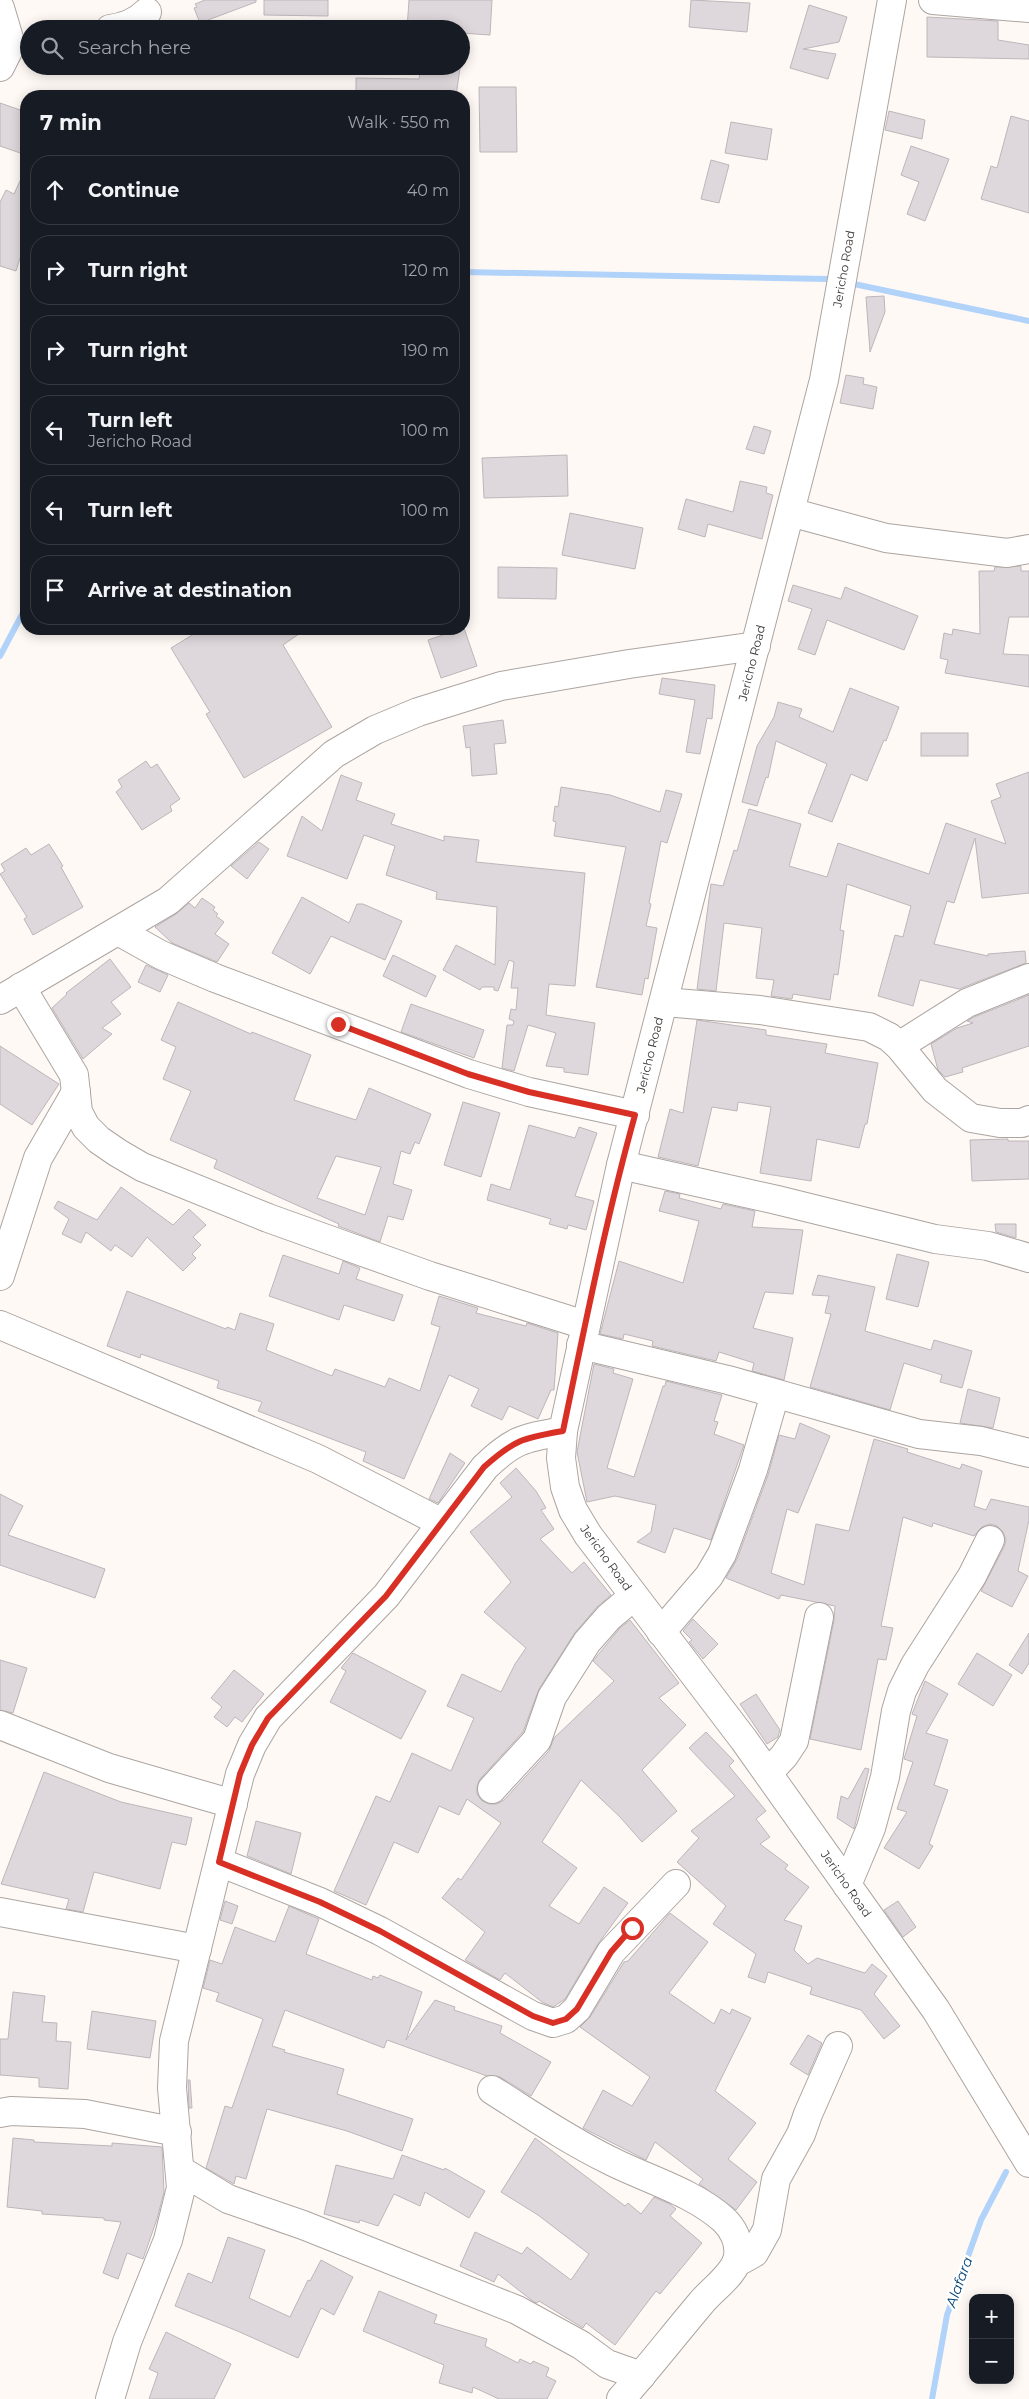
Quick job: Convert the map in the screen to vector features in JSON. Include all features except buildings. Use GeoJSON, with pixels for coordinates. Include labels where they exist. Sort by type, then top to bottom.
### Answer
{"type":"FeatureCollection","features":[{"type":"Feature","properties":{"kind":"street","name":"Jericho Road"},"geometry":{"type":"LineString","coordinates":[[892,0],[824,380],[621,1165],[563,1431],[561,1458],[565,1487],[573,1510],[588,1535],[768,1773],[936,2010],[1029,2163]]}},
{"type":"Feature","properties":{"kind":"street"},"geometry":{"type":"LineString","coordinates":[[933,0],[1029,8]]}},
{"type":"Feature","properties":{"kind":"street"},"geometry":{"type":"LineString","coordinates":[[0,8],[13,49]]}},
{"type":"Feature","properties":{"kind":"street"},"geometry":{"type":"LineString","coordinates":[[139,20],[147,12]]}},
{"type":"Feature","properties":{"kind":"street"},"geometry":{"type":"LineString","coordinates":[[790,512],[886,538],[1007,553],[1029,549]]}},
{"type":"Feature","properties":{"kind":"street"},"geometry":{"type":"LineString","coordinates":[[756,646],[629,664],[501,686],[418,712],[375,730],[334,754],[168,901],[11,994],[74,1075],[78,1112],[86,1127],[99,1140],[142,1166],[268,1218],[583,1335],[775,1394],[919,1434],[981,1441],[1029,1453]]}},
{"type":"Feature","properties":{"kind":"street"},"geometry":{"type":"LineString","coordinates":[[118,931],[161,955],[215,978],[468,1074],[529,1092],[635,1115]]}},
{"type":"Feature","properties":{"kind":"street"},"geometry":{"type":"LineString","coordinates":[[899,1046],[967,1003],[1029,978]]}},
{"type":"Feature","properties":{"kind":"street"},"geometry":{"type":"LineString","coordinates":[[664,1002],[760,1010],[869,1027],[899,1046],[935,1090],[971,1118],[1000,1123],[1022,1123],[1029,1120]]}},
{"type":"Feature","properties":{"kind":"street"},"geometry":{"type":"LineString","coordinates":[[0,1276],[38,1158],[76,1092]]}},
{"type":"Feature","properties":{"kind":"street"},"geometry":{"type":"LineString","coordinates":[[621,1165],[777,1200],[935,1239],[988,1246],[1029,1258]]}},
{"type":"Feature","properties":{"kind":"street"},"geometry":{"type":"LineString","coordinates":[[0,1325],[318,1459],[442,1523]]}},
{"type":"Feature","properties":{"kind":"street"},"geometry":{"type":"LineString","coordinates":[[662,1632],[708,1576],[722,1554],[753,1470],[775,1394]]}},
{"type":"Feature","properties":{"kind":"street"},"geometry":{"type":"LineString","coordinates":[[110,2399],[126,2342],[168,2240],[181,2188],[172,2088],[174,2041],[240,1774],[249,1752],[268,1718],[386,1596],[484,1467],[502,1451],[522,1439],[563,1431]]}},
{"type":"Feature","properties":{"kind":"street"},"geometry":{"type":"LineString","coordinates":[[847,1886],[871,1828],[885,1777],[896,1711],[902,1691],[915,1666],[972,1576],[990,1540]]}},
{"type":"Feature","properties":{"kind":"street"},"geometry":{"type":"LineString","coordinates":[[492,1789],[537,1740],[552,1697],[587,1642],[609,1617],[634,1596]]}},
{"type":"Feature","properties":{"kind":"street"},"geometry":{"type":"LineString","coordinates":[[768,1773],[784,1756],[794,1741],[819,1617]]}},
{"type":"Feature","properties":{"kind":"street"},"geometry":{"type":"LineString","coordinates":[[0,1725],[109,1768],[233,1804]]}},
{"type":"Feature","properties":{"kind":"street"},"geometry":{"type":"LineString","coordinates":[[219,1862],[320,1902],[380,1931],[533,2016],[553,2023],[566,2019],[577,2009],[611,1952],[676,1884]]}},
{"type":"Feature","properties":{"kind":"street"},"geometry":{"type":"LineString","coordinates":[[0,1912],[197,1949]]}},
{"type":"Feature","properties":{"kind":"street"},"geometry":{"type":"LineString","coordinates":[[621,2399],[736,2263],[754,2253],[767,2230],[776,2179],[801,2134],[838,2046]]}},
{"type":"Feature","properties":{"kind":"street"},"geometry":{"type":"LineString","coordinates":[[492,2090],[574,2142],[694,2200],[722,2218],[732,2229],[736,2239],[738,2255],[736,2263]]}},
{"type":"Feature","properties":{"kind":"street"},"geometry":{"type":"LineString","coordinates":[[0,2113],[12,2111],[85,2114],[177,2132]]}},
{"type":"Feature","properties":{"kind":"street"},"geometry":{"type":"LineString","coordinates":[[180,2170],[228,2199],[303,2225],[517,2310],[581,2345],[608,2364],[641,2376]]}},
{"type":"Feature","properties":{"kind":"waterway"},"geometry":{"type":"LineString","coordinates":[[470,272],[828,279]]}},
{"type":"Feature","properties":{"kind":"waterway"},"geometry":{"type":"LineString","coordinates":[[854,284],[1029,321]]}},
{"type":"Feature","properties":{"kind":"waterway"},"geometry":{"type":"LineString","coordinates":[[0,656],[20,618]]}},
{"type":"Feature","properties":{"kind":"waterway","name":"Alafara"},"geometry":{"type":"LineString","coordinates":[[932,2399],[947,2315],[981,2220],[1006,2172]]}},
{"type":"Feature","properties":{"kind":"route"},"geometry":{"type":"LineString","coordinates":[[338,1024],[468,1074],[529,1092],[635,1115],[621,1165],[563,1431],[522,1439],[502,1451],[484,1467],[386,1596],[268,1718],[252,1745],[240,1774],[219,1862],[320,1902],[380,1931],[533,2016],[553,2023],[566,2019],[577,2009],[611,1952],[632,1928]]}}]}
